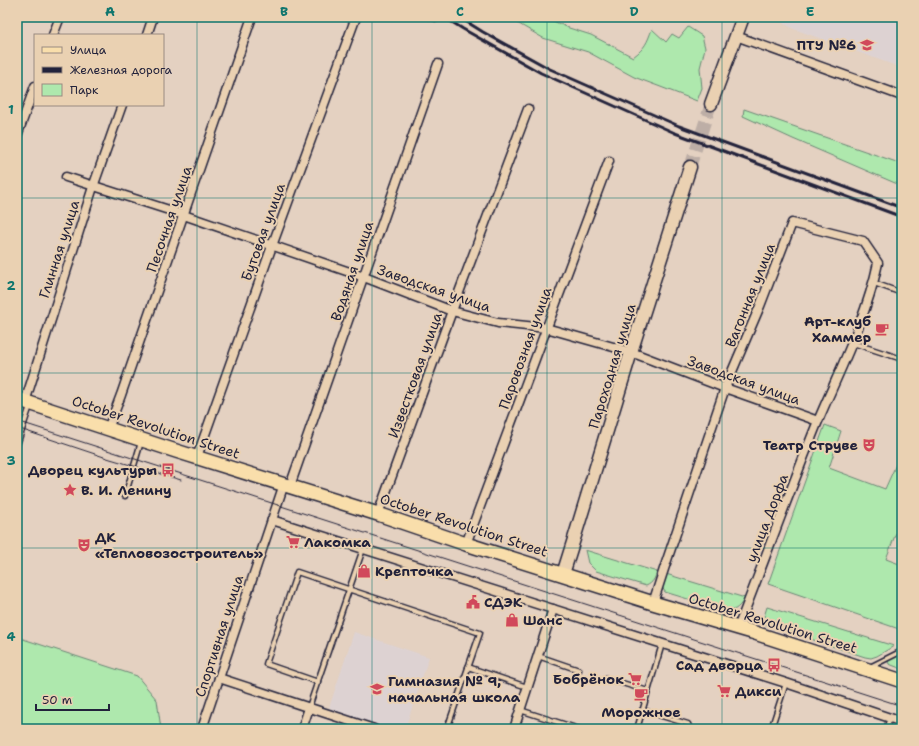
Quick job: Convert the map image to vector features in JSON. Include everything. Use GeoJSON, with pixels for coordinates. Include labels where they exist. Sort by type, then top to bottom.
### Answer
{"type":"FeatureCollection","features":[{"type":"Feature","properties":{"kind":"main road"},"geometry":{"type":"LineString","coordinates":[[711,104],[743,17]]}},
{"type":"Feature","properties":{"kind":"main road","name":"Пароходная улица"},"geometry":{"type":"LineString","coordinates":[[563,574],[690,167]]}},
{"type":"Feature","properties":{"kind":"main road","name":"October Revolution Street"},"geometry":{"type":"LineString","coordinates":[[24,402],[378,514],[466,544],[738,628],[902,681]]}},
{"type":"Feature","properties":{"kind":"street"},"geometry":{"type":"LineString","coordinates":[[53,34],[60,17]]}},
{"type":"Feature","properties":{"kind":"street"},"geometry":{"type":"LineString","coordinates":[[147,34],[153,17]]}},
{"type":"Feature","properties":{"kind":"street","name":"Песочная улица"},"geometry":{"type":"LineString","coordinates":[[108,428],[121,395],[252,17]]}},
{"type":"Feature","properties":{"kind":"street","name":"Бутовая улица"},"geometry":{"type":"LineString","coordinates":[[197,457],[356,17]]}},
{"type":"Feature","properties":{"kind":"street"},"geometry":{"type":"LineString","coordinates":[[736,36],[902,96]]}},
{"type":"Feature","properties":{"kind":"street","name":"Водяная улица"},"geometry":{"type":"LineString","coordinates":[[287,485],[364,277],[438,64]]}},
{"type":"Feature","properties":{"kind":"street"},"geometry":{"type":"LineString","coordinates":[[17,136],[34,89]]}},
{"type":"Feature","properties":{"kind":"street","name":"Глинная улица"},"geometry":{"type":"LineString","coordinates":[[24,402],[93,187],[122,106]]}},
{"type":"Feature","properties":{"kind":"street","name":"Известковая улица"},"geometry":{"type":"LineString","coordinates":[[378,514],[528,109]]}},
{"type":"Feature","properties":{"kind":"street","name":"Паровозная улица"},"geometry":{"type":"LineString","coordinates":[[466,544],[609,161]]}},
{"type":"Feature","properties":{"kind":"street","name":"Заводская улица"},"geometry":{"type":"LineString","coordinates":[[66,178],[184,215],[364,277],[452,311],[498,323],[546,328],[632,352],[725,388],[818,421]]}},
{"type":"Feature","properties":{"kind":"street","name":"Вагонная улица"},"geometry":{"type":"LineString","coordinates":[[653,603],[725,388],[760,306],[792,223],[863,242],[878,263],[874,283]]}},
{"type":"Feature","properties":{"kind":"street","name":"улица Дорфа"},"geometry":{"type":"LineString","coordinates":[[738,628],[818,421],[853,343],[874,283]]}},
{"type":"Feature","properties":{"kind":"street","name":"Спортивная улица"},"geometry":{"type":"LineString","coordinates":[[202,729],[272,520],[287,485]]}},
{"type":"Feature","properties":{"kind":"street"},"geometry":{"type":"LineString","coordinates":[[272,520],[786,683],[902,722]]}},
{"type":"Feature","properties":{"kind":"street"},"geometry":{"type":"LineString","coordinates":[[514,729],[553,609]]}},
{"type":"Feature","properties":{"kind":"street"},"geometry":{"type":"LineString","coordinates":[[219,678],[374,729]]}},
{"type":"Feature","properties":{"kind":"street"},"geometry":{"type":"LineString","coordinates":[[302,729],[309,708]]}},
{"type":"Feature","properties":{"kind":"lane"},"geometry":{"type":"LineString","coordinates":[[874,283],[902,293]]}},
{"type":"Feature","properties":{"kind":"lane"},"geometry":{"type":"LineString","coordinates":[[853,343],[902,359]]}},
{"type":"Feature","properties":{"kind":"lane"},"geometry":{"type":"LineString","coordinates":[[17,445],[24,402]]}},
{"type":"Feature","properties":{"kind":"lane"},"geometry":{"type":"LineString","coordinates":[[124,496],[141,439]]}},
{"type":"Feature","properties":{"kind":"lane"},"geometry":{"type":"LineString","coordinates":[[309,708],[363,549]]}},
{"type":"Feature","properties":{"kind":"lane"},"geometry":{"type":"LineString","coordinates":[[318,682],[266,664],[297,572],[480,633],[447,729]]}},
{"type":"Feature","properties":{"kind":"lane"},"geometry":{"type":"LineString","coordinates":[[636,729],[662,644]]}},
{"type":"Feature","properties":{"kind":"lane"},"geometry":{"type":"LineString","coordinates":[[866,670],[902,651]]}},
{"type":"Feature","properties":{"kind":"lane"},"geometry":{"type":"LineString","coordinates":[[538,656],[579,670]]}},
{"type":"Feature","properties":{"kind":"lane"},"geometry":{"type":"LineString","coordinates":[[468,667],[527,687]]}},
{"type":"Feature","properties":{"kind":"lane"},"geometry":{"type":"LineString","coordinates":[[606,678],[648,691]]}},
{"type":"Feature","properties":{"kind":"lane"},"geometry":{"type":"LineString","coordinates":[[771,729],[786,683]]}},
{"type":"Feature","properties":{"kind":"lane"},"geometry":{"type":"LineString","coordinates":[[520,710],[579,729]]}},
{"type":"Feature","properties":{"kind":"lane"},"geometry":{"type":"LineString","coordinates":[[642,710],[688,724],[690,729]]}},
{"type":"Feature","properties":{"kind":"lane"},"geometry":{"type":"LineString","coordinates":[[886,729],[890,718]]}},
{"type":"Feature","properties":{"kind":"shaded area","name":"ПТУ №6"},"geometry":{"type":"Polygon","coordinates":[[[772,17],[902,17],[902,68],[794,29],[772,17]]]}},
{"type":"Feature","properties":{"kind":"shaded area","name":"Гимназия № 9, начальная школа"},"geometry":{"type":"Polygon","coordinates":[[[354,632],[429,657],[405,729],[391,729],[329,708],[354,632]]]}},
{"type":"Feature","properties":{"kind":"green space"},"geometry":{"type":"Polygon","coordinates":[[[507,17],[550,17],[551,20],[591,35],[633,57],[645,45],[652,29],[666,42],[672,34],[679,38],[688,27],[702,36],[705,48],[700,68],[702,88],[697,101],[634,77],[588,52],[543,38],[507,17]]]}},
{"type":"Feature","properties":{"kind":"green space"},"geometry":{"type":"Polygon","coordinates":[[[744,109],[902,164],[902,186],[743,116],[744,109]]]}},
{"type":"Feature","properties":{"kind":"green space"},"geometry":{"type":"Polygon","coordinates":[[[825,425],[841,431],[829,468],[885,489],[902,451],[902,517],[886,559],[902,565],[902,630],[768,584],[825,425]]]}},
{"type":"Feature","properties":{"kind":"green space"},"geometry":{"type":"Polygon","coordinates":[[[585,550],[657,572],[653,580],[646,586],[596,571],[588,563],[585,550]]]}},
{"type":"Feature","properties":{"kind":"green space"},"geometry":{"type":"Polygon","coordinates":[[[666,574],[745,598],[738,608],[727,611],[665,592],[662,587],[666,574]]]}},
{"type":"Feature","properties":{"kind":"green space"},"geometry":{"type":"Polygon","coordinates":[[[767,607],[894,646],[877,656],[871,658],[865,657],[762,623],[767,607]]]}},
{"type":"Feature","properties":{"kind":"green space"},"geometry":{"type":"Polygon","coordinates":[[[17,637],[137,676],[157,700],[161,729],[17,729],[17,637]]]}},
{"type":"Feature","properties":{"kind":"green space"},"geometry":{"type":"Polygon","coordinates":[[[902,652],[902,669],[889,664],[888,662],[896,654],[902,652]]]}},
{"type":"Feature","properties":{"kind":"tunnel"},"geometry":{"type":"LineString","coordinates":[[690,167],[711,104]]}},
{"type":"Feature","properties":{"kind":"tram line"},"geometry":{"type":"LineString","coordinates":[[17,421],[902,706]]}},
{"type":"Feature","properties":{"kind":"tram line"},"geometry":{"type":"LineString","coordinates":[[17,428],[107,458],[181,480]]}},
{"type":"Feature","properties":{"kind":"railway"},"geometry":{"type":"LineString","coordinates":[[425,17],[437,21]]}},
{"type":"Feature","properties":{"kind":"railway"},"geometry":{"type":"LineString","coordinates":[[444,17],[541,73],[675,133],[902,217]]}},
{"type":"Feature","properties":{"kind":"railway"},"geometry":{"type":"LineString","coordinates":[[459,17],[550,69],[679,126],[902,208]]}},
{"type":"Feature","properties":{"kind":"place","name":"ПТУ №6"},"geometry":{"type":"Point","coordinates":[867,45]}},
{"type":"Feature","properties":{"kind":"place","name":"Арт-клуб Хаммер"},"geometry":{"type":"Point","coordinates":[882,329]}},
{"type":"Feature","properties":{"kind":"place","name":"Театр Струве"},"geometry":{"type":"Point","coordinates":[869,445]}},
{"type":"Feature","properties":{"kind":"place","name":"Дворец культуры"},"geometry":{"type":"Point","coordinates":[168,470]}},
{"type":"Feature","properties":{"kind":"place","name":"В. И. Ленину"},"geometry":{"type":"Point","coordinates":[70,490]}},
{"type":"Feature","properties":{"kind":"place","name":"Лакомка"},"geometry":{"type":"Point","coordinates":[293,542]}},
{"type":"Feature","properties":{"kind":"place","name":"ДК «Тепловозостроитель»"},"geometry":{"type":"Point","coordinates":[84,545]}},
{"type":"Feature","properties":{"kind":"place","name":"Крепточка"},"geometry":{"type":"Point","coordinates":[364,571]}},
{"type":"Feature","properties":{"kind":"place","name":"СДЭК"},"geometry":{"type":"Point","coordinates":[473,602]}},
{"type":"Feature","properties":{"kind":"place","name":"Шанс"},"geometry":{"type":"Point","coordinates":[512,620]}},
{"type":"Feature","properties":{"kind":"place","name":"Сад дворца"},"geometry":{"type":"Point","coordinates":[774,665]}},
{"type":"Feature","properties":{"kind":"place","name":"Бобрёнок"},"geometry":{"type":"Point","coordinates":[635,679]}},
{"type":"Feature","properties":{"kind":"place","name":"Гимназия № 9, начальная школа"},"geometry":{"type":"Point","coordinates":[377,689]}},
{"type":"Feature","properties":{"kind":"place","name":"Дикси"},"geometry":{"type":"Point","coordinates":[724,691]}},
{"type":"Feature","properties":{"kind":"place","name":"Морожное"},"geometry":{"type":"Point","coordinates":[641,694]}}]}
